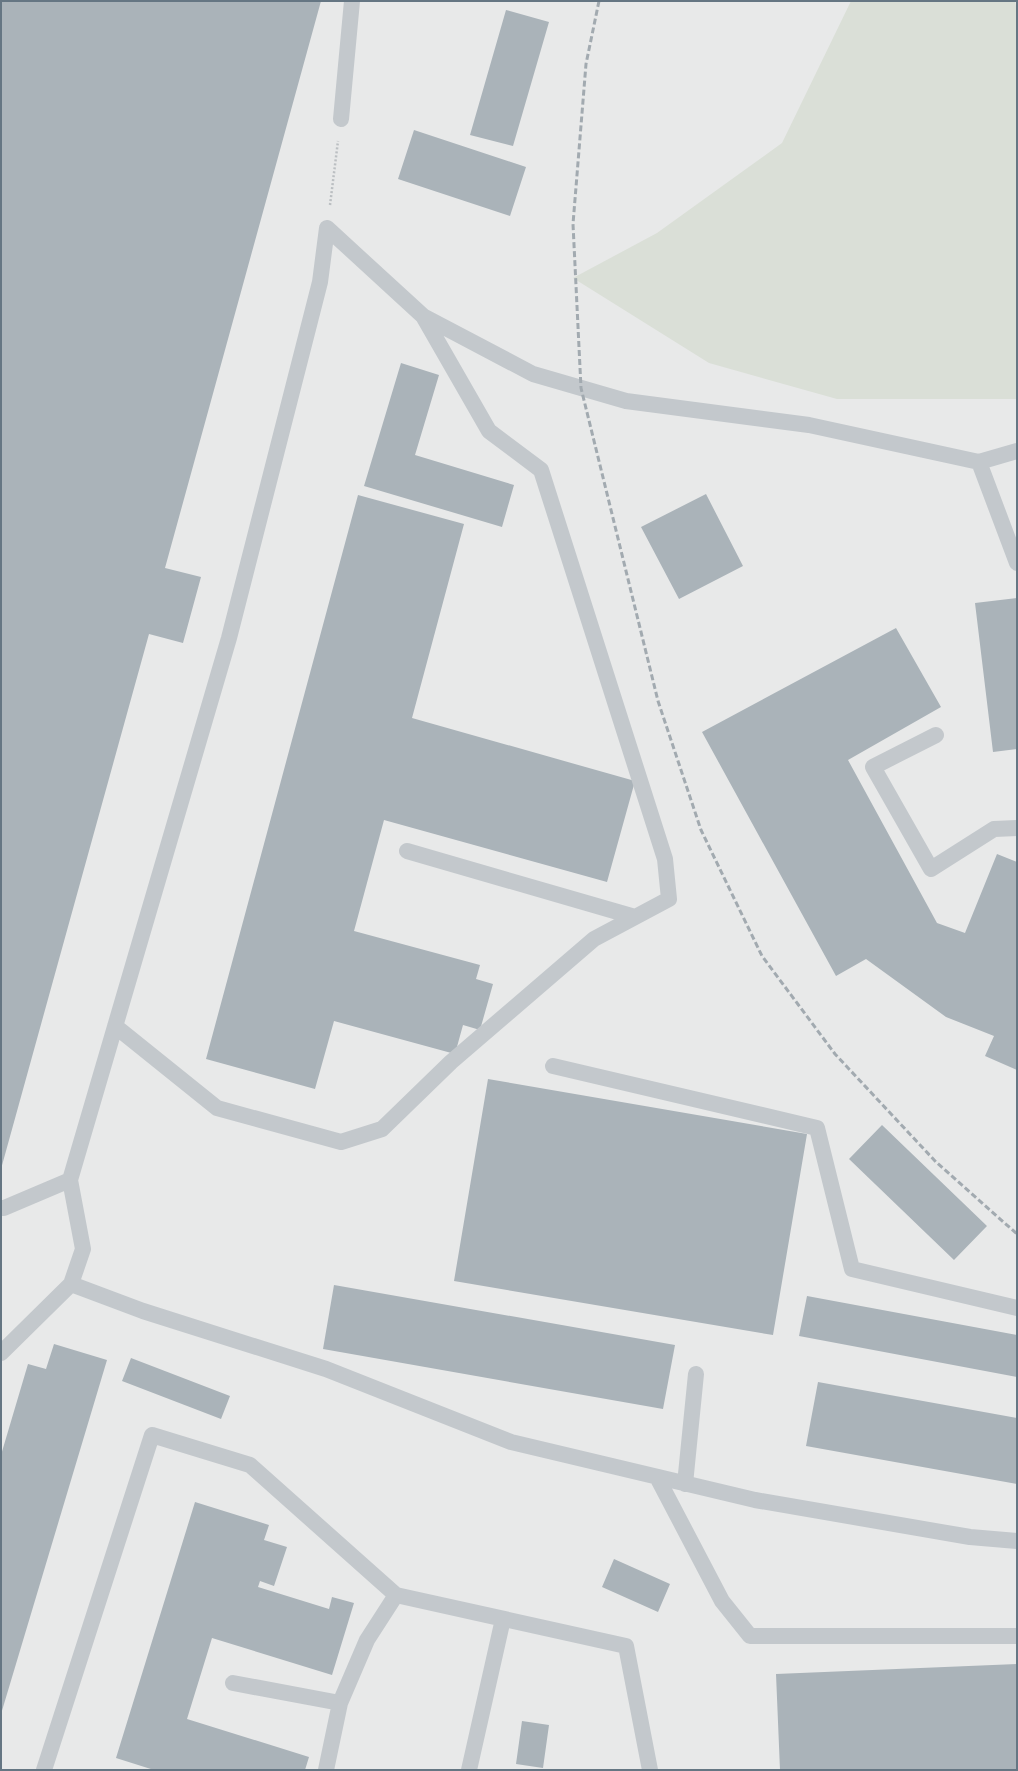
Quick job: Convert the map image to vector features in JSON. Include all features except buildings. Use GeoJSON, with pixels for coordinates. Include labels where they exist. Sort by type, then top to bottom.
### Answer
{"type":"FeatureCollection","features":[{"type":"Feature","properties":{"kind":"lane"},"geometry":{"type":"LineString","coordinates":[[341,119],[352,1]]}},
{"type":"Feature","properties":{"kind":"lane"},"geometry":{"type":"LineString","coordinates":[[327,228],[423,316],[533,374],[626,401],[809,425],[979,462],[1017,450]]}},
{"type":"Feature","properties":{"kind":"lane"},"geometry":{"type":"LineString","coordinates":[[1,1353],[71,1284],[84,1249],[70,1180],[229,638],[320,282],[327,228]]}},
{"type":"Feature","properties":{"kind":"lane"},"geometry":{"type":"LineString","coordinates":[[115,1026],[217,1108],[341,1142],[382,1129],[451,1062],[594,939],[669,899],[664,859],[541,470],[489,432],[423,316]]}},
{"type":"Feature","properties":{"kind":"lane"},"geometry":{"type":"LineString","coordinates":[[979,462],[1017,562]]}},
{"type":"Feature","properties":{"kind":"lane"},"geometry":{"type":"LineString","coordinates":[[936,735],[873,767],[931,869],[994,829],[1017,828]]}},
{"type":"Feature","properties":{"kind":"lane"},"geometry":{"type":"LineString","coordinates":[[407,850],[635,917]]}},
{"type":"Feature","properties":{"kind":"lane"},"geometry":{"type":"LineString","coordinates":[[553,1066],[817,1128],[852,1269],[1017,1308]]}},
{"type":"Feature","properties":{"kind":"lane"},"geometry":{"type":"LineString","coordinates":[[1,1208],[70,1180]]}},
{"type":"Feature","properties":{"kind":"lane"},"geometry":{"type":"LineString","coordinates":[[71,1284],[143,1311],[326,1369],[511,1442],[755,1500],[970,1537],[1017,1541]]}},
{"type":"Feature","properties":{"kind":"lane"},"geometry":{"type":"LineString","coordinates":[[685,1484],[696,1374]]}},
{"type":"Feature","properties":{"kind":"lane"},"geometry":{"type":"LineString","coordinates":[[44,1770],[152,1435],[250,1465],[396,1596],[626,1646],[650,1770]]}},
{"type":"Feature","properties":{"kind":"lane"},"geometry":{"type":"LineString","coordinates":[[658,1477],[722,1602],[750,1636],[1017,1636]]}},
{"type":"Feature","properties":{"kind":"lane"},"geometry":{"type":"LineString","coordinates":[[326,1770],[340,1703],[367,1640],[396,1596]]}},
{"type":"Feature","properties":{"kind":"lane"},"geometry":{"type":"LineString","coordinates":[[468,1770],[503,1619]]}},
{"type":"Feature","properties":{"kind":"lane"},"geometry":{"type":"LineString","coordinates":[[233,1683],[340,1703]]}},
{"type":"Feature","properties":{"kind":"path"},"geometry":{"type":"LineString","coordinates":[[327,228],[341,119]]}},
{"type":"Feature","properties":{"kind":"shaded area"},"geometry":{"type":"Polygon","coordinates":[[[1,1],[1017,1],[1017,1770],[1,1770],[1,1]]]}},
{"type":"Feature","properties":{"kind":"shaded area"},"geometry":{"type":"Polygon","coordinates":[[[851,1],[1015,1],[1017,11],[1017,399],[837,399],[709,363],[573,278],[657,233],[782,143],[851,1]]]}},
{"type":"Feature","properties":{"kind":"railway"},"geometry":{"type":"LineString","coordinates":[[599,1],[586,64],[573,224],[581,388],[658,701],[701,830],[762,956],[835,1054],[936,1162],[1017,1234]]}}]}
